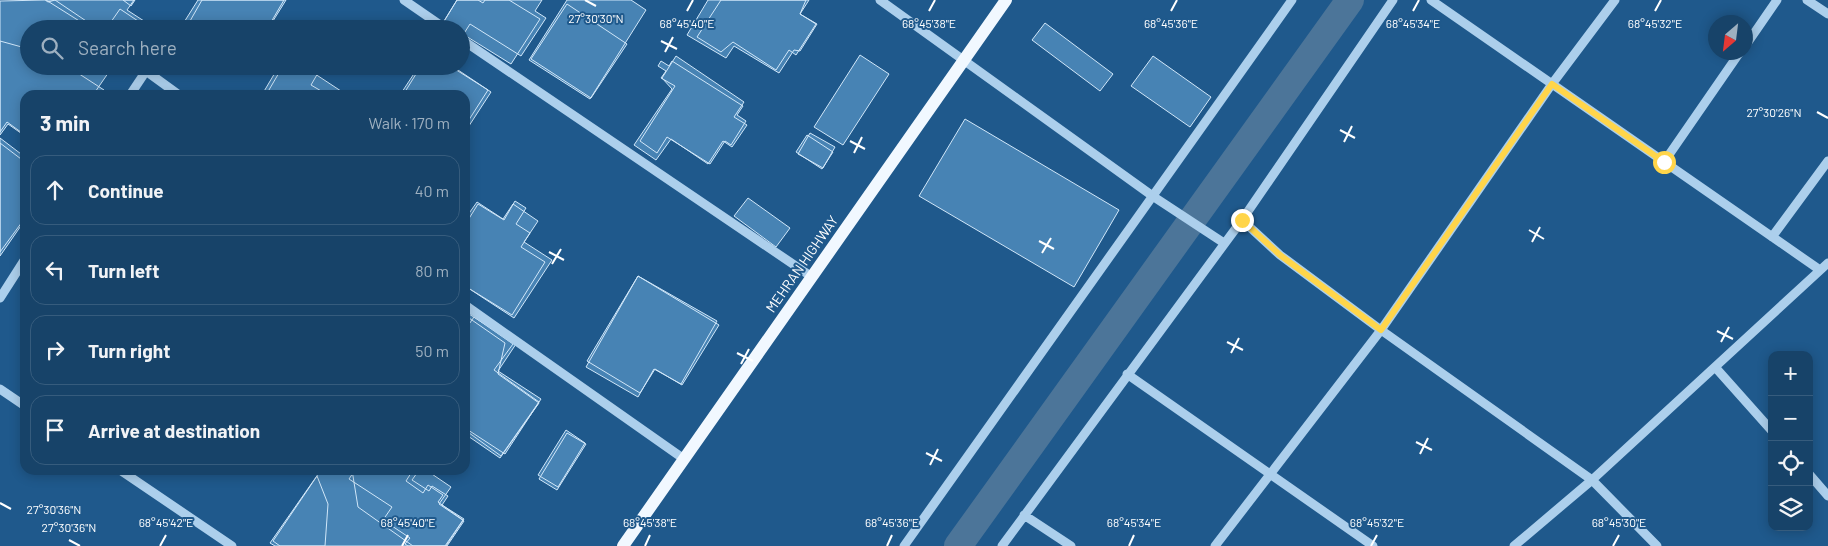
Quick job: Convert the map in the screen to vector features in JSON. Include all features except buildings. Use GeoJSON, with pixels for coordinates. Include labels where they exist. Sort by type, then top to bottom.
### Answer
{"type":"FeatureCollection","features":[{"type":"Feature","properties":{"kind":"main road","name":"MEHRAN HIGHWAY"},"geometry":{"type":"LineString","coordinates":[[623,546],[1006,0]]}},
{"type":"Feature","properties":{"kind":"street"},"geometry":{"type":"LineString","coordinates":[[404,0],[433,20]]}},
{"type":"Feature","properties":{"kind":"street"},"geometry":{"type":"LineString","coordinates":[[880,0],[1154,197],[1224,243]]}},
{"type":"Feature","properties":{"kind":"street"},"geometry":{"type":"LineString","coordinates":[[904,546],[1154,197],[1292,0]]}},
{"type":"Feature","properties":{"kind":"street"},"geometry":{"type":"LineString","coordinates":[[1002,546],[1242,220],[1393,0]]}},
{"type":"Feature","properties":{"kind":"street"},"geometry":{"type":"LineString","coordinates":[[1431,0],[1820,270]]}},
{"type":"Feature","properties":{"kind":"street"},"geometry":{"type":"LineString","coordinates":[[1216,546],[1381,330],[1552,84],[1615,0]]}},
{"type":"Feature","properties":{"kind":"street"},"geometry":{"type":"LineString","coordinates":[[1753,35],[1777,0]]}},
{"type":"Feature","properties":{"kind":"street"},"geometry":{"type":"LineString","coordinates":[[1807,0],[1828,14]]}},
{"type":"Feature","properties":{"kind":"street"},"geometry":{"type":"LineString","coordinates":[[470,45],[812,277]]}},
{"type":"Feature","properties":{"kind":"street"},"geometry":{"type":"LineString","coordinates":[[1664,162],[1734,60]]}},
{"type":"Feature","properties":{"kind":"street"},"geometry":{"type":"LineString","coordinates":[[133,90],[143,75]]}},
{"type":"Feature","properties":{"kind":"street"},"geometry":{"type":"LineString","coordinates":[[152,75],[172,90]]}},
{"type":"Feature","properties":{"kind":"street"},"geometry":{"type":"LineString","coordinates":[[1772,237],[1828,161]]}},
{"type":"Feature","properties":{"kind":"street"},"geometry":{"type":"LineString","coordinates":[[1242,220],[1280,255],[1381,330],[1592,480],[1657,546]]}},
{"type":"Feature","properties":{"kind":"street"},"geometry":{"type":"LineString","coordinates":[[1514,546],[1592,480],[1828,263]]}},
{"type":"Feature","properties":{"kind":"street"},"geometry":{"type":"LineString","coordinates":[[0,298],[20,267]]}},
{"type":"Feature","properties":{"kind":"street"},"geometry":{"type":"LineString","coordinates":[[470,309],[684,459]]}},
{"type":"Feature","properties":{"kind":"street"},"geometry":{"type":"LineString","coordinates":[[1715,367],[1768,427]]}},
{"type":"Feature","properties":{"kind":"street"},"geometry":{"type":"LineString","coordinates":[[1127,374],[1374,546]]}},
{"type":"Feature","properties":{"kind":"street"},"geometry":{"type":"LineString","coordinates":[[0,389],[20,403]]}},
{"type":"Feature","properties":{"kind":"street"},"geometry":{"type":"LineString","coordinates":[[127,475],[232,546]]}},
{"type":"Feature","properties":{"kind":"street"},"geometry":{"type":"LineString","coordinates":[[1813,479],[1828,496]]}},
{"type":"Feature","properties":{"kind":"street"},"geometry":{"type":"LineString","coordinates":[[1024,515],[1071,546]]}},
{"type":"Feature","properties":{"kind":"waterway"},"geometry":{"type":"LineString","coordinates":[[958,546],[1350,0]]}},
{"type":"Feature","properties":{"kind":"route"},"geometry":{"type":"LineString","coordinates":[[1242,220],[1280,255],[1381,330],[1552,84],[1664,162]]}}]}
